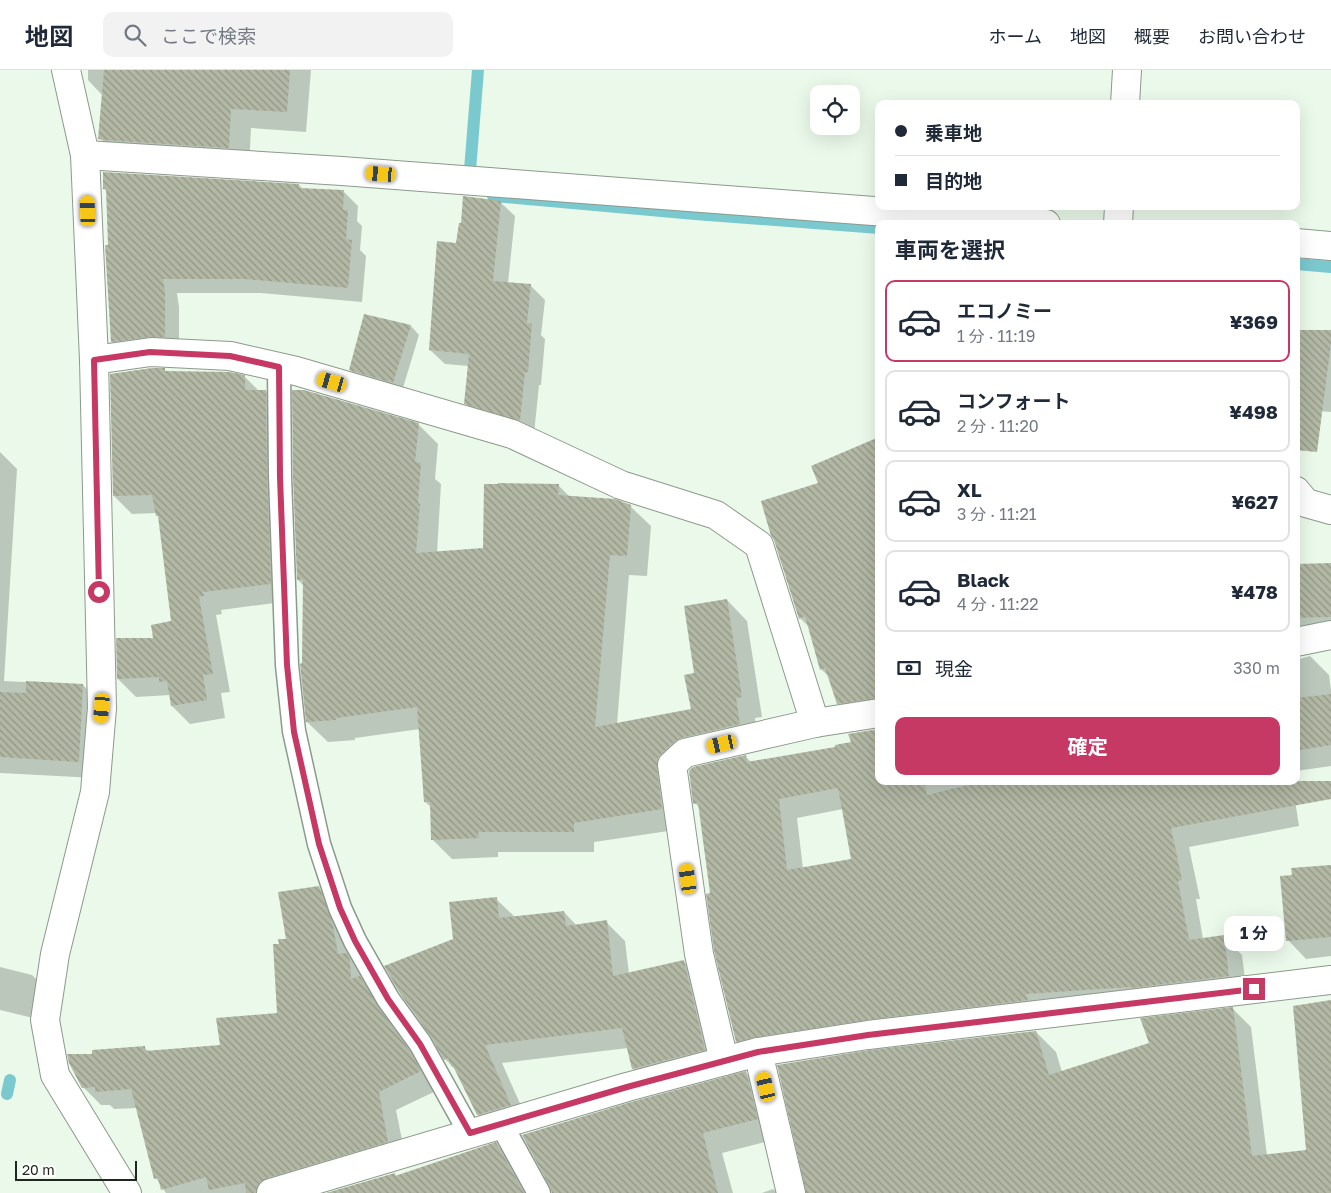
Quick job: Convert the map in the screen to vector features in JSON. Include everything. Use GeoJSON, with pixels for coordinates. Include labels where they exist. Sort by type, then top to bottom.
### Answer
{"type":"FeatureCollection","features":[{"type":"Feature","properties":{"kind":"street"},"geometry":{"type":"LineString","coordinates":[[66,70],[86,155],[94,360],[102,708],[95,792],[55,954],[45,1020],[55,1075],[127,1193]]}},
{"type":"Feature","properties":{"kind":"street"},"geometry":{"type":"LineString","coordinates":[[1125,100],[1127,70]]}},
{"type":"Feature","properties":{"kind":"street"},"geometry":{"type":"LineString","coordinates":[[86,155],[362,172],[993,220]]}},
{"type":"Feature","properties":{"kind":"street"},"geometry":{"type":"LineString","coordinates":[[1300,243],[1331,246]]}},
{"type":"Feature","properties":{"kind":"street"},"geometry":{"type":"LineString","coordinates":[[94,360],[150,352],[230,356],[279,367],[512,434],[621,485],[716,515],[759,545],[815,723]]}},
{"type":"Feature","properties":{"kind":"street"},"geometry":{"type":"LineString","coordinates":[[1300,496],[1306,503],[1331,510]]}},
{"type":"Feature","properties":{"kind":"street"},"geometry":{"type":"LineString","coordinates":[[1300,641],[1331,635]]}},
{"type":"Feature","properties":{"kind":"street"},"geometry":{"type":"LineString","coordinates":[[724,1061],[699,954],[672,766],[685,753],[815,723],[875,714]]}},
{"type":"Feature","properties":{"kind":"street"},"geometry":{"type":"LineString","coordinates":[[271,1193],[627,1087],[758,1052],[868,1035],[1331,980]]}},
{"type":"Feature","properties":{"kind":"street"},"geometry":{"type":"LineString","coordinates":[[758,1052],[791,1193]]}},
{"type":"Feature","properties":{"kind":"lane"},"geometry":{"type":"LineString","coordinates":[[279,367],[280,477],[287,665],[294,732],[319,844],[340,908],[355,941],[388,999],[420,1044],[470,1133]]}},
{"type":"Feature","properties":{"kind":"lane"},"geometry":{"type":"LineString","coordinates":[[501,1124],[539,1193]]}},
{"type":"Feature","properties":{"kind":"building"},"geometry":{"type":"Polygon","coordinates":[[[104,70],[290,70],[287,112],[231,109],[229,148],[98,139],[104,70]]]}},
{"type":"Feature","properties":{"kind":"building"},"geometry":{"type":"Polygon","coordinates":[[[103,172],[299,184],[299,188],[344,190],[343,210],[348,210],[346,239],[352,240],[348,288],[245,279],[163,279],[165,292],[165,337],[111,342],[105,245],[108,245],[106,189],[103,189],[103,172]]]}},
{"type":"Feature","properties":{"kind":"building"},"geometry":{"type":"Polygon","coordinates":[[[463,196],[501,201],[493,281],[531,284],[527,323],[532,324],[528,372],[525,372],[520,421],[464,404],[469,354],[429,350],[437,241],[456,243],[459,223],[461,223],[463,196]]]}},
{"type":"Feature","properties":{"kind":"building"},"geometry":{"type":"Polygon","coordinates":[[[364,314],[411,325],[393,383],[349,370],[364,314]]]}},
{"type":"Feature","properties":{"kind":"building"},"geometry":{"type":"Polygon","coordinates":[[[1300,330],[1331,330],[1317,452],[1300,450],[1300,330]]]}},
{"type":"Feature","properties":{"kind":"building"},"geometry":{"type":"Polygon","coordinates":[[[165,368],[165,371],[230,372],[245,375],[245,390],[266,390],[271,584],[203,592],[204,596],[199,597],[213,674],[203,675],[207,700],[171,706],[167,681],[159,682],[159,677],[117,679],[116,638],[153,638],[151,625],[171,621],[158,516],[156,516],[152,495],[113,496],[110,374],[165,368]]]}},
{"type":"Feature","properties":{"kind":"building"},"geometry":{"type":"Polygon","coordinates":[[[292,390],[304,390],[419,423],[415,462],[421,463],[416,553],[483,548],[484,484],[559,484],[558,495],[615,499],[631,505],[627,556],[610,555],[595,727],[691,709],[684,675],[694,673],[684,606],[727,599],[742,697],[736,698],[740,724],[681,738],[661,754],[657,759],[657,767],[662,809],[574,823],[574,832],[478,832],[479,838],[431,840],[430,802],[424,802],[417,707],[336,718],[336,720],[306,722],[300,664],[302,663],[303,579],[297,580],[292,390]]]}},
{"type":"Feature","properties":{"kind":"building"},"geometry":{"type":"Polygon","coordinates":[[[875,439],[875,699],[837,704],[825,668],[820,670],[805,616],[799,619],[761,501],[818,483],[811,466],[875,439]]]}},
{"type":"Feature","properties":{"kind":"building"},"geometry":{"type":"Polygon","coordinates":[[[1331,563],[1331,617],[1300,618],[1300,564],[1331,563]]]}},
{"type":"Feature","properties":{"kind":"building"},"geometry":{"type":"Polygon","coordinates":[[[26,681],[83,684],[79,762],[0,757],[0,692],[26,693],[26,681]]]}},
{"type":"Feature","properties":{"kind":"building"},"geometry":{"type":"Polygon","coordinates":[[[1331,694],[1331,745],[1300,750],[1300,698],[1331,694]]]}},
{"type":"Feature","properties":{"kind":"building"},"geometry":{"type":"Polygon","coordinates":[[[875,730],[875,785],[925,785],[927,795],[968,785],[1300,785],[1300,781],[1331,781],[1331,799],[1171,828],[1182,880],[1178,881],[1189,940],[1224,935],[1229,976],[1131,988],[1026,994],[1028,1000],[866,1020],[756,1037],[736,1042],[714,951],[706,894],[710,893],[698,803],[693,804],[689,771],[693,767],[746,755],[747,762],[835,747],[835,745],[851,742],[848,734],[875,730]],[[838,788],[779,799],[787,870],[851,859],[838,788]]]}},
{"type":"Feature","properties":{"kind":"building"},"geometry":{"type":"Polygon","coordinates":[[[1331,865],[1331,937],[1286,941],[1280,876],[1292,875],[1291,868],[1331,865]]]}},
{"type":"Feature","properties":{"kind":"building"},"geometry":{"type":"Polygon","coordinates":[[[319,886],[333,925],[338,954],[347,953],[350,960],[351,979],[360,976],[421,1071],[379,1092],[388,1142],[267,1178],[259,1183],[256,1193],[246,1193],[245,1183],[209,1190],[206,1177],[161,1190],[158,1178],[154,1179],[131,1089],[95,1092],[95,1087],[82,1088],[69,1063],[67,1054],[92,1054],[92,1050],[145,1046],[145,1051],[220,1045],[216,1018],[277,1013],[273,944],[279,944],[278,939],[286,939],[278,892],[319,886]]]}},
{"type":"Feature","properties":{"kind":"building"},"geometry":{"type":"Polygon","coordinates":[[[497,897],[499,918],[564,911],[566,926],[607,920],[613,976],[684,960],[705,1050],[632,1069],[622,1028],[485,1045],[511,1105],[477,1115],[453,1066],[448,1058],[444,1060],[384,966],[453,939],[449,902],[497,897]]]}},
{"type":"Feature","properties":{"kind":"building"},"geometry":{"type":"Polygon","coordinates":[[[1331,1000],[1331,1193],[806,1193],[777,1065],[870,1050],[1036,1031],[1049,1075],[1149,1043],[1140,1018],[1233,1007],[1252,1156],[1306,1150],[1293,1006],[1331,1000]]]}},
{"type":"Feature","properties":{"kind":"building"},"geometry":{"type":"Polygon","coordinates":[[[746,1071],[758,1119],[703,1133],[718,1193],[552,1193],[522,1135],[631,1102],[746,1071]]]}},
{"type":"Feature","properties":{"kind":"building"},"geometry":{"type":"Polygon","coordinates":[[[496,1142],[524,1193],[326,1193],[395,1173],[395,1176],[496,1142]]]}},
{"type":"Feature","properties":{"kind":"waterway"},"geometry":{"type":"LineString","coordinates":[[470,170],[478,70]]}},
{"type":"Feature","properties":{"kind":"waterway"},"geometry":{"type":"LineString","coordinates":[[493,196],[875,228]]}},
{"type":"Feature","properties":{"kind":"waterway"},"geometry":{"type":"LineString","coordinates":[[1300,264],[1331,267]]}},
{"type":"Feature","properties":{"kind":"waterway"},"geometry":{"type":"LineString","coordinates":[[7,1094],[10,1080]]}},
{"type":"Feature","properties":{"kind":"route"},"geometry":{"type":"LineString","coordinates":[[99,592],[94,360],[150,352],[230,356],[279,367],[280,477],[287,665],[294,732],[319,844],[340,908],[355,941],[388,999],[420,1044],[470,1133],[627,1087],[758,1052],[868,1035],[1254,989]]}}]}
